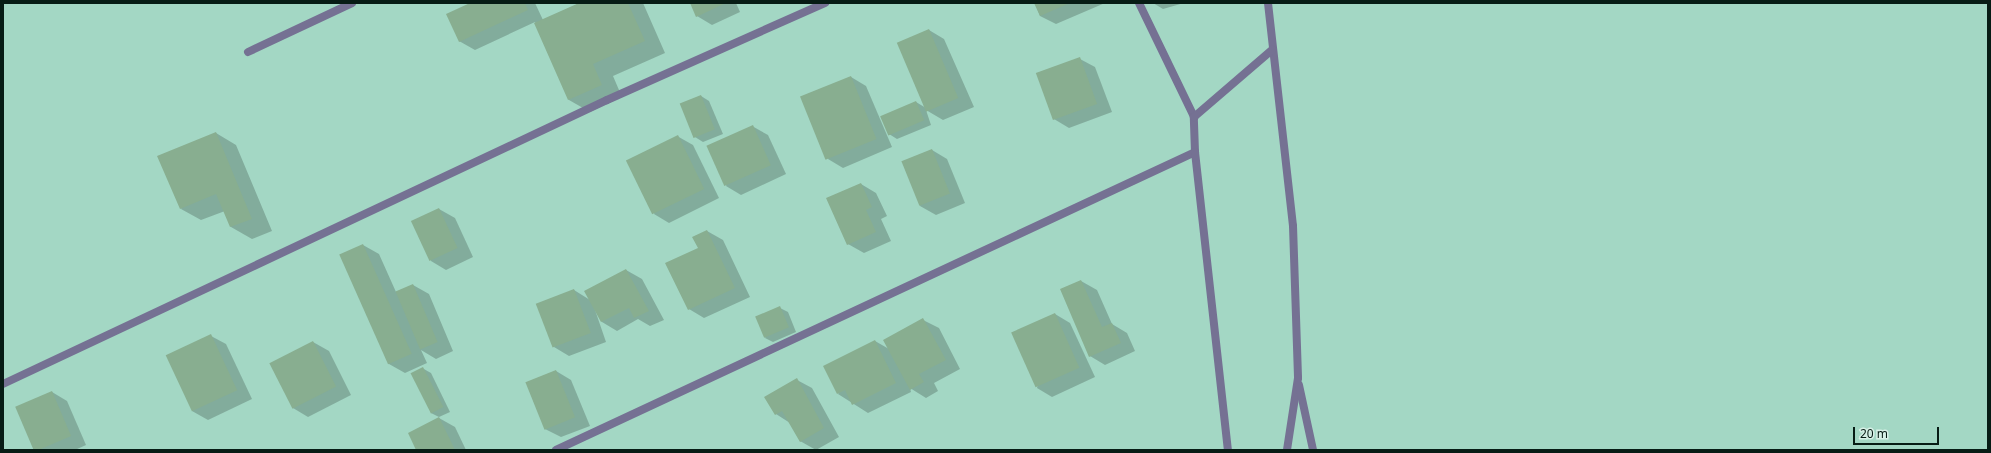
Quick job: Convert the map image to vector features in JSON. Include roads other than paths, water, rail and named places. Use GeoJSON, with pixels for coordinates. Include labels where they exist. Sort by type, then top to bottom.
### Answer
{"type":"FeatureCollection","features":[{"type":"Feature","properties":{"kind":"street"},"geometry":{"type":"LineString","coordinates":[[248,52],[352,3]]}},
{"type":"Feature","properties":{"kind":"street"},"geometry":{"type":"LineString","coordinates":[[3,384],[607,100],[825,3]]}},
{"type":"Feature","properties":{"kind":"street"},"geometry":{"type":"LineString","coordinates":[[1139,3],[1194,117],[1195,152],[1228,450]]}},
{"type":"Feature","properties":{"kind":"street"},"geometry":{"type":"LineString","coordinates":[[1268,3],[1272,50],[1293,226],[1298,378],[1313,450]]}},
{"type":"Feature","properties":{"kind":"street"},"geometry":{"type":"LineString","coordinates":[[1194,117],[1272,50]]}},
{"type":"Feature","properties":{"kind":"street"},"geometry":{"type":"LineString","coordinates":[[556,450],[1195,152]]}},
{"type":"Feature","properties":{"kind":"street"},"geometry":{"type":"LineString","coordinates":[[1287,450],[1298,378]]}}]}
